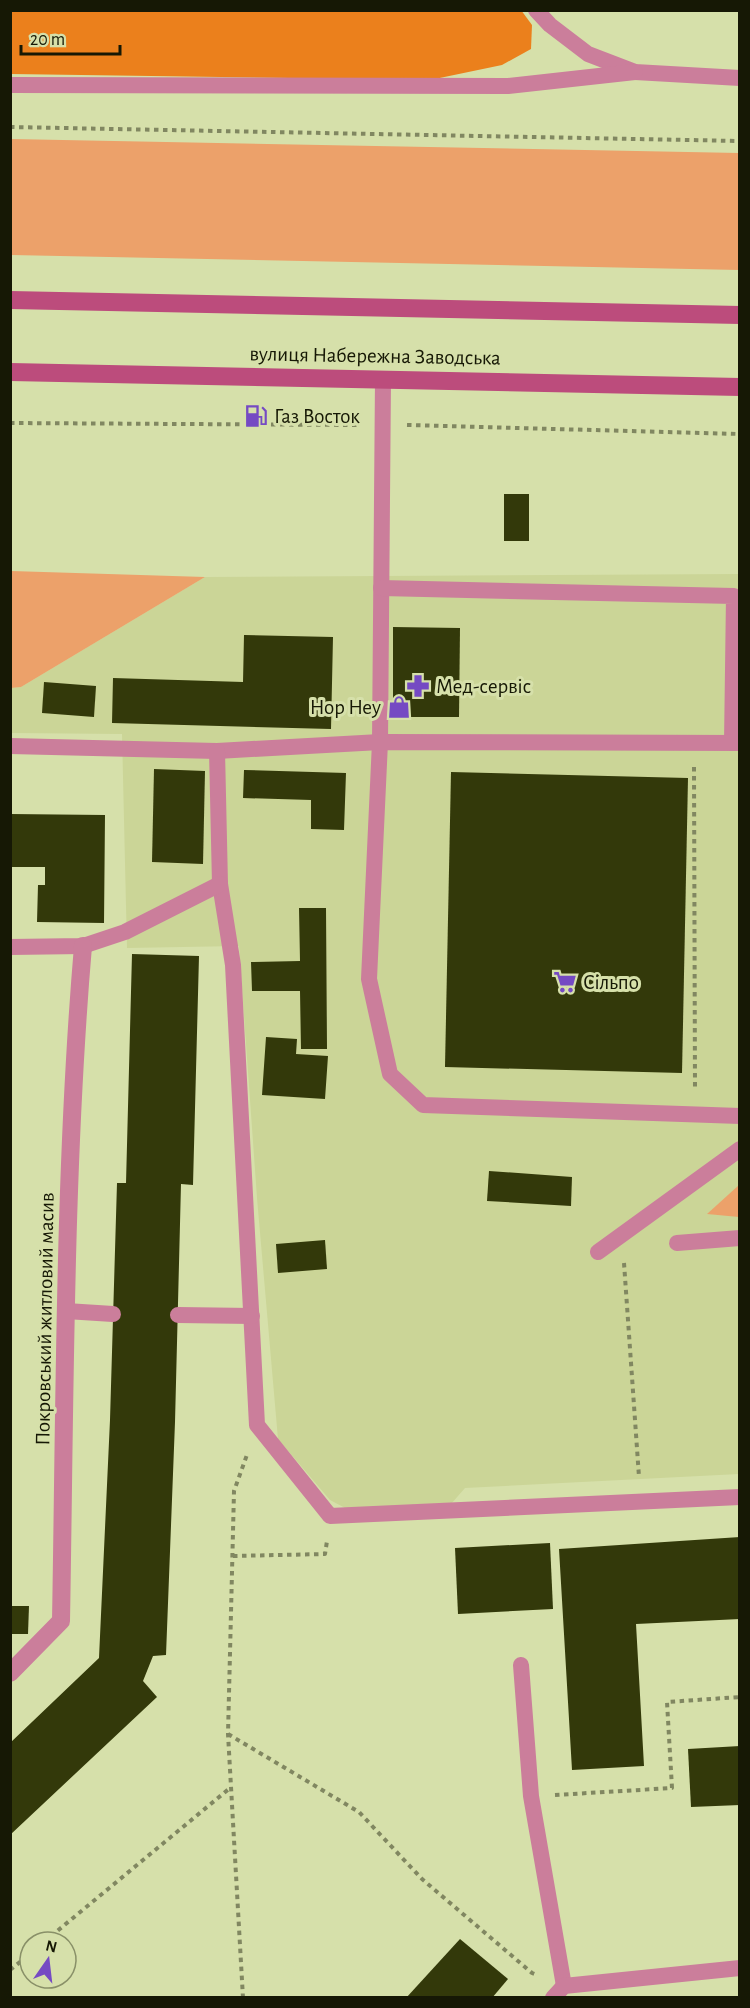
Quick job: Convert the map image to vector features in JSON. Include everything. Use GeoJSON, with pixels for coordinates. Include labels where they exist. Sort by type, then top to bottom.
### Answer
{"type":"FeatureCollection","features":[{"type":"Feature","properties":{"kind":"main road"},"geometry":{"type":"LineString","coordinates":[[10,300],[740,315]]}},
{"type":"Feature","properties":{"kind":"main road","name":"вулиця Набережна Заводська"},"geometry":{"type":"LineString","coordinates":[[10,372],[740,387]]}},
{"type":"Feature","properties":{"kind":"street","name":"Покровський житловий масив"},"geometry":{"type":"LineString","coordinates":[[10,1672],[61,1621],[66,1311],[73,1096],[83,945]]}},
{"type":"Feature","properties":{"kind":"lane"},"geometry":{"type":"LineString","coordinates":[[536,10],[550,25],[588,54],[635,72]]}},
{"type":"Feature","properties":{"kind":"lane"},"geometry":{"type":"LineString","coordinates":[[10,85],[508,86],[635,72],[740,78]]}},
{"type":"Feature","properties":{"kind":"lane"},"geometry":{"type":"LineString","coordinates":[[383,379],[380,742],[369,979],[390,1074],[423,1105],[740,1116]]}},
{"type":"Feature","properties":{"kind":"lane"},"geometry":{"type":"LineString","coordinates":[[10,746],[217,751],[380,742],[736,743],[734,596],[381,588]]}},
{"type":"Feature","properties":{"kind":"lane"},"geometry":{"type":"LineString","coordinates":[[217,751],[220,884],[233,965],[257,1425],[330,1516],[740,1497]]}},
{"type":"Feature","properties":{"kind":"lane"},"geometry":{"type":"LineString","coordinates":[[10,947],[83,945],[125,932],[220,884]]}},
{"type":"Feature","properties":{"kind":"lane"},"geometry":{"type":"LineString","coordinates":[[598,1252],[740,1149]]}},
{"type":"Feature","properties":{"kind":"lane"},"geometry":{"type":"LineString","coordinates":[[677,1243],[740,1238]]}},
{"type":"Feature","properties":{"kind":"lane"},"geometry":{"type":"LineString","coordinates":[[66,1311],[113,1314]]}},
{"type":"Feature","properties":{"kind":"lane"},"geometry":{"type":"LineString","coordinates":[[178,1315],[252,1316]]}},
{"type":"Feature","properties":{"kind":"lane"},"geometry":{"type":"LineString","coordinates":[[521,1665],[531,1796],[558,1992],[740,1968]]}},
{"type":"Feature","properties":{"kind":"path"},"geometry":{"type":"LineString","coordinates":[[10,127],[740,141]]}},
{"type":"Feature","properties":{"kind":"path"},"geometry":{"type":"LineString","coordinates":[[10,423],[382,425],[740,434]]}},
{"type":"Feature","properties":{"kind":"path"},"geometry":{"type":"LineString","coordinates":[[694,744],[695,1114]]}},
{"type":"Feature","properties":{"kind":"path"},"geometry":{"type":"LineString","coordinates":[[623,1252],[641,1501]]}},
{"type":"Feature","properties":{"kind":"path"},"geometry":{"type":"LineString","coordinates":[[243,1998],[228,1734],[234,1491],[257,1425]]}},
{"type":"Feature","properties":{"kind":"path"},"geometry":{"type":"LineString","coordinates":[[233,1556],[325,1554],[330,1516]]}},
{"type":"Feature","properties":{"kind":"path"},"geometry":{"type":"LineString","coordinates":[[531,1796],[672,1788],[667,1702],[740,1697]]}},
{"type":"Feature","properties":{"kind":"path"},"geometry":{"type":"LineString","coordinates":[[228,1734],[359,1812],[422,1879],[532,1973],[558,1992]]}},
{"type":"Feature","properties":{"kind":"path"},"geometry":{"type":"LineString","coordinates":[[59,1930],[231,1788]]}},
{"type":"Feature","properties":{"kind":"shaded area"},"geometry":{"type":"Polygon","coordinates":[[[521,10],[532,25],[531,49],[502,65],[430,80],[11,74],[11,11],[521,10]]]}},
{"type":"Feature","properties":{"kind":"shaded area"},"geometry":{"type":"Polygon","coordinates":[[[11,139],[739,153],[739,270],[11,255],[11,139]]]}},
{"type":"Feature","properties":{"kind":"shaded area"},"geometry":{"type":"Polygon","coordinates":[[[11,571],[205,577],[21,687],[11,688],[11,571]]]}},
{"type":"Feature","properties":{"kind":"shaded area"},"geometry":{"type":"Polygon","coordinates":[[[739,574],[739,1474],[465,1488],[451,1504],[349,1510],[330,1500],[278,1439],[257,1198],[239,946],[127,948],[122,734],[11,733],[11,688],[21,687],[205,577],[739,574]]]}},
{"type":"Feature","properties":{"kind":"shaded area"},"geometry":{"type":"Polygon","coordinates":[[[739,1185],[739,1217],[707,1214],[739,1185]]]}},
{"type":"Feature","properties":{"kind":"building"},"geometry":{"type":"Polygon","coordinates":[[[504,494],[529,494],[529,541],[504,541],[504,494]]]}},
{"type":"Feature","properties":{"kind":"building"},"geometry":{"type":"Polygon","coordinates":[[[393,627],[460,628],[459,717],[393,717],[393,627]]]}},
{"type":"Feature","properties":{"kind":"building"},"geometry":{"type":"Polygon","coordinates":[[[244,635],[333,637],[331,729],[112,723],[113,678],[243,682],[244,635]]]}},
{"type":"Feature","properties":{"kind":"building"},"geometry":{"type":"Polygon","coordinates":[[[44,682],[96,686],[94,717],[42,713],[44,682]]]}},
{"type":"Feature","properties":{"kind":"building"},"geometry":{"type":"Polygon","coordinates":[[[154,769],[205,771],[203,864],[152,862],[154,769]]]}},
{"type":"Feature","properties":{"kind":"building"},"geometry":{"type":"Polygon","coordinates":[[[244,770],[346,773],[344,830],[311,829],[311,800],[243,798],[244,770]]]}},
{"type":"Feature","properties":{"kind":"building","name":"Сільпо"},"geometry":{"type":"Polygon","coordinates":[[[451,772],[688,778],[682,1073],[445,1067],[451,772]]]}},
{"type":"Feature","properties":{"kind":"building"},"geometry":{"type":"Polygon","coordinates":[[[10,814],[105,815],[104,923],[37,922],[38,885],[45,885],[45,867],[10,867],[10,814]]]}},
{"type":"Feature","properties":{"kind":"building"},"geometry":{"type":"Polygon","coordinates":[[[299,908],[326,908],[327,1049],[301,1049],[300,991],[252,991],[251,962],[300,961],[299,908]]]}},
{"type":"Feature","properties":{"kind":"building"},"geometry":{"type":"Polygon","coordinates":[[[132,954],[199,956],[193,1185],[181,1184],[166,1655],[153,1656],[143,1681],[157,1697],[10,1835],[10,1743],[99,1658],[110,1420],[117,1183],[126,1183],[132,954]]]}},
{"type":"Feature","properties":{"kind":"building"},"geometry":{"type":"Polygon","coordinates":[[[266,1037],[297,1039],[296,1054],[328,1056],[325,1099],[262,1095],[266,1037]]]}},
{"type":"Feature","properties":{"kind":"building"},"geometry":{"type":"Polygon","coordinates":[[[489,1171],[572,1177],[571,1206],[487,1201],[489,1171]]]}},
{"type":"Feature","properties":{"kind":"building"},"geometry":{"type":"Polygon","coordinates":[[[325,1240],[327,1269],[278,1273],[276,1244],[325,1240]]]}},
{"type":"Feature","properties":{"kind":"building"},"geometry":{"type":"Polygon","coordinates":[[[740,1537],[740,1619],[636,1624],[644,1766],[572,1770],[559,1549],[740,1537]]]}},
{"type":"Feature","properties":{"kind":"building"},"geometry":{"type":"Polygon","coordinates":[[[550,1543],[553,1609],[458,1614],[455,1548],[550,1543]]]}},
{"type":"Feature","properties":{"kind":"building"},"geometry":{"type":"Polygon","coordinates":[[[10,1606],[29,1606],[28,1634],[10,1634],[10,1606]]]}},
{"type":"Feature","properties":{"kind":"building"},"geometry":{"type":"Polygon","coordinates":[[[740,1746],[740,1805],[691,1807],[688,1749],[740,1746]]]}},
{"type":"Feature","properties":{"kind":"building"},"geometry":{"type":"Polygon","coordinates":[[[460,1939],[508,1979],[492,1998],[406,1998],[460,1939]]]}},
{"type":"Feature","properties":{"kind":"place","name":"Газ Восток"},"geometry":{"type":"Point","coordinates":[256,416]}},
{"type":"Feature","properties":{"kind":"place","name":"Мед-сервіс"},"geometry":{"type":"Point","coordinates":[418,686]}},
{"type":"Feature","properties":{"kind":"place","name":"Hop Hey"},"geometry":{"type":"Point","coordinates":[399,707]}},
{"type":"Feature","properties":{"kind":"place","name":"Сільпо"},"geometry":{"type":"Point","coordinates":[565,982]}}]}
